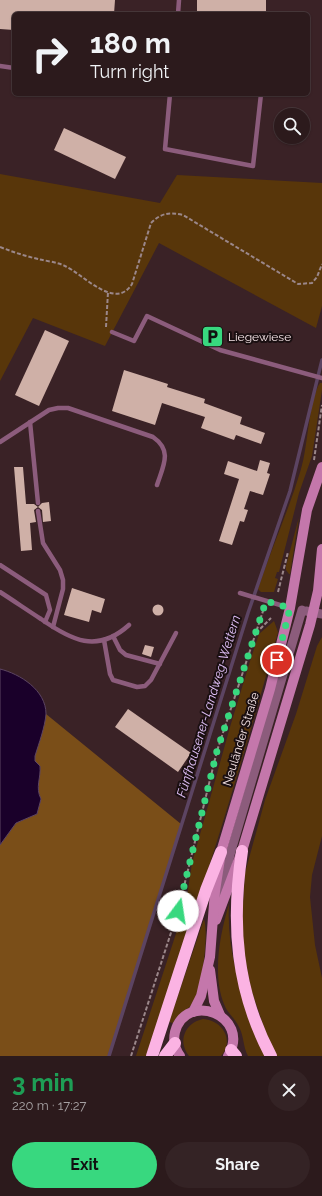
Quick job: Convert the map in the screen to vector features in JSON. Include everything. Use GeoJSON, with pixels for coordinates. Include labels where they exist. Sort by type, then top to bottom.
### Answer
{"type":"FeatureCollection","features":[{"type":"Feature","properties":{"kind":"highway"},"geometry":{"type":"LineString","coordinates":[[242,851],[237,902],[239,958],[249,1001],[258,1029],[271,1056]]}},
{"type":"Feature","properties":{"kind":"highway"},"geometry":{"type":"LineString","coordinates":[[152,1056],[206,890],[221,852]]}},
{"type":"Feature","properties":{"kind":"highway"},"geometry":{"type":"LineString","coordinates":[[165,1056],[175,1043]]}},
{"type":"Feature","properties":{"kind":"main road","name":"Neuländer Straße"},"geometry":{"type":"LineString","coordinates":[[175,1043],[176,1030],[179,1024],[188,1015],[194,1012],[201,996],[210,958],[215,891],[221,852],[270,689],[290,608],[307,510],[316,481],[322,468]]}},
{"type":"Feature","properties":{"kind":"main road","name":"Neuländer Straße"},"geometry":{"type":"LineString","coordinates":[[213,926],[242,851],[317,613],[322,550]]}},
{"type":"Feature","properties":{"kind":"main road","name":"Neuländer Straße"},"geometry":{"type":"LineString","coordinates":[[210,958],[213,993],[220,1015],[232,1030],[233,1040],[231,1054]]}},
{"type":"Feature","properties":{"kind":"main road"},"geometry":{"type":"LineString","coordinates":[[194,1012],[207,1010],[220,1015]]}},
{"type":"Feature","properties":{"kind":"main road"},"geometry":{"type":"LineString","coordinates":[[175,1043],[180,1056]]}},
{"type":"Feature","properties":{"kind":"street"},"geometry":{"type":"LineString","coordinates":[[290,608],[317,613]]}},
{"type":"Feature","properties":{"kind":"street"},"geometry":{"type":"LineString","coordinates":[[213,926],[229,859],[302,610]]}},
{"type":"Feature","properties":{"kind":"lane"},"geometry":{"type":"LineString","coordinates":[[178,12],[180,0]]}},
{"type":"Feature","properties":{"kind":"lane"},"geometry":{"type":"LineString","coordinates":[[0,66],[12,68]]}},
{"type":"Feature","properties":{"kind":"lane"},"geometry":{"type":"LineString","coordinates":[[170,96],[165,149],[253,166],[261,96]]}},
{"type":"Feature","properties":{"kind":"lane"},"geometry":{"type":"LineString","coordinates":[[112,332],[134,341],[147,316],[220,350],[322,378]]}},
{"type":"Feature","properties":{"kind":"lane"},"geometry":{"type":"LineString","coordinates":[[0,442],[48,410],[68,408],[154,437],[161,442],[165,449],[165,458],[157,485]]}},
{"type":"Feature","properties":{"kind":"lane"},"geometry":{"type":"LineString","coordinates":[[30,422],[38,503]]}},
{"type":"Feature","properties":{"kind":"lane"},"geometry":{"type":"LineString","coordinates":[[38,511],[44,543],[60,570],[63,580],[63,589],[53,628]]}},
{"type":"Feature","properties":{"kind":"lane"},"geometry":{"type":"LineString","coordinates":[[0,565],[43,593],[50,604],[45,622]]}},
{"type":"Feature","properties":{"kind":"lane"},"geometry":{"type":"LineString","coordinates":[[0,592],[53,628],[74,639],[98,642],[113,636],[129,625]]}},
{"type":"Feature","properties":{"kind":"lane"},"geometry":{"type":"LineString","coordinates":[[240,594],[290,608]]}},
{"type":"Feature","properties":{"kind":"lane"},"geometry":{"type":"LineString","coordinates":[[104,640],[110,674],[113,680],[137,687],[145,686],[151,680],[176,633]]}},
{"type":"Feature","properties":{"kind":"lane"},"geometry":{"type":"LineString","coordinates":[[113,636],[120,650],[126,655],[160,664]]}},
{"type":"Feature","properties":{"kind":"path"},"geometry":{"type":"LineString","coordinates":[[0,247],[22,255],[65,266],[84,279],[108,292],[118,294],[128,290],[132,284],[151,223],[166,213],[183,215],[298,284],[312,283],[317,277],[322,264]]}},
{"type":"Feature","properties":{"kind":"path"},"geometry":{"type":"LineString","coordinates":[[106,329],[108,292]]}},
{"type":"Feature","properties":{"kind":"path"},"geometry":{"type":"LineString","coordinates":[[278,592],[282,576]]}},
{"type":"Feature","properties":{"kind":"path"},"geometry":{"type":"LineString","coordinates":[[130,1056],[178,911],[217,751],[266,601]]}},
{"type":"Feature","properties":{"kind":"path"},"geometry":{"type":"LineString","coordinates":[[255,634],[271,618]]}},
{"type":"Feature","properties":{"kind":"shaded area"},"geometry":{"type":"Polygon","coordinates":[[[0,174],[160,203],[177,175],[322,183],[322,306],[316,328],[159,243],[105,346],[33,318],[0,381],[0,174]]]}},
{"type":"Feature","properties":{"kind":"shaded area"},"geometry":{"type":"Polygon","coordinates":[[[320,383],[322,383],[322,390],[312,456],[299,493],[279,572],[277,572],[275,578],[278,579],[274,592],[261,592],[258,589],[301,469],[313,400],[320,383]]]}},
{"type":"Feature","properties":{"kind":"shaded area"},"geometry":{"type":"Polygon","coordinates":[[[299,517],[289,574],[286,570],[286,566],[299,517]]]}},
{"type":"Feature","properties":{"kind":"shaded area"},"geometry":{"type":"Polygon","coordinates":[[[274,621],[278,632],[216,845],[147,1056],[136,1056],[186,903],[192,863],[251,658],[259,634],[274,621]]]}},
{"type":"Feature","properties":{"kind":"shaded area"},"geometry":{"type":"Polygon","coordinates":[[[322,637],[322,836],[312,875],[310,897],[315,945],[322,978],[322,1056],[277,1056],[266,1033],[251,989],[241,937],[245,873],[265,800],[296,714],[317,646],[322,637]]]}},
{"type":"Feature","properties":{"kind":"shaded area"},"geometry":{"type":"Polygon","coordinates":[[[0,669],[16,675],[30,684],[42,698],[45,705],[46,714],[35,756],[35,761],[40,766],[38,791],[41,799],[37,814],[16,823],[0,845],[0,669]]]}},
{"type":"Feature","properties":{"kind":"shaded area"},"geometry":{"type":"Polygon","coordinates":[[[46,714],[181,824],[109,1056],[0,1056],[0,845],[16,823],[37,814],[41,799],[38,791],[40,766],[35,761],[35,755],[46,714]]]}},
{"type":"Feature","properties":{"kind":"shaded area"},"geometry":{"type":"Polygon","coordinates":[[[229,904],[229,924],[234,963],[251,1019],[266,1056],[248,1056],[241,1030],[225,1007],[220,992],[218,967],[220,941],[229,904]]]}},
{"type":"Feature","properties":{"kind":"shaded area"},"geometry":{"type":"Polygon","coordinates":[[[204,919],[206,936],[204,961],[196,996],[191,1006],[177,1017],[173,1023],[169,1022],[204,919]]]}},
{"type":"Feature","properties":{"kind":"shaded area"},"geometry":{"type":"Polygon","coordinates":[[[203,1019],[216,1023],[224,1032],[227,1044],[221,1056],[189,1056],[185,1050],[183,1039],[187,1029],[192,1024],[203,1019]]]}},
{"type":"Feature","properties":{"kind":"building"},"geometry":{"type":"Polygon","coordinates":[[[0,0],[115,0],[114,12],[12,12],[12,30],[0,29],[0,0]]]}},
{"type":"Feature","properties":{"kind":"building"},"geometry":{"type":"Polygon","coordinates":[[[197,0],[266,0],[266,12],[197,12],[197,0]]]}},
{"type":"Feature","properties":{"kind":"building"},"geometry":{"type":"Polygon","coordinates":[[[64,128],[126,157],[115,179],[54,150],[64,128]]]}},
{"type":"Feature","properties":{"kind":"building"},"geometry":{"type":"Polygon","coordinates":[[[45,330],[69,341],[39,406],[15,395],[45,330]]]}},
{"type":"Feature","properties":{"kind":"building"},"geometry":{"type":"Polygon","coordinates":[[[124,370],[168,384],[167,387],[205,399],[204,403],[242,417],[240,424],[265,433],[261,444],[236,435],[234,440],[201,428],[205,417],[162,403],[155,425],[112,411],[124,370]]]}},
{"type":"Feature","properties":{"kind":"building"},"geometry":{"type":"Polygon","coordinates":[[[260,460],[270,463],[267,473],[270,474],[263,495],[250,491],[244,509],[248,510],[244,522],[240,521],[232,545],[219,541],[239,479],[224,474],[228,461],[257,471],[260,460]]]}},
{"type":"Feature","properties":{"kind":"building"},"geometry":{"type":"Polygon","coordinates":[[[14,467],[23,467],[26,504],[34,504],[38,507],[34,510],[36,522],[30,523],[32,550],[21,551],[14,467]]]}},
{"type":"Feature","properties":{"kind":"building"},"geometry":{"type":"Polygon","coordinates":[[[49,502],[51,521],[43,522],[42,510],[38,507],[42,503],[49,502]]]}},
{"type":"Feature","properties":{"kind":"building"},"geometry":{"type":"Polygon","coordinates":[[[72,588],[105,599],[101,613],[92,610],[89,622],[64,615],[72,588]]]}},
{"type":"Feature","properties":{"kind":"building"},"geometry":{"type":"Polygon","coordinates":[[[156,605],[160,605],[162,606],[162,614],[156,615],[153,612],[153,608],[156,605]]]}},
{"type":"Feature","properties":{"kind":"building"},"geometry":{"type":"Polygon","coordinates":[[[145,645],[154,647],[151,657],[142,654],[145,645]]]}},
{"type":"Feature","properties":{"kind":"building"},"geometry":{"type":"Polygon","coordinates":[[[128,709],[191,753],[178,772],[115,727],[128,709]]]}},
{"type":"Feature","properties":{"kind":"waterway","name":"Fünfhausener-Landweg-Wettern"},"geometry":{"type":"LineString","coordinates":[[109,1056],[248,613],[290,491],[322,360]]}},
{"type":"Feature","properties":{"kind":"place","name":"Liegewiese"},"geometry":{"type":"Point","coordinates":[212,337]}},
{"type":"Feature","properties":{"kind":"route"},"geometry":{"type":"LineString","coordinates":[[178,911],[217,751],[266,601],[290,608],[277,660]]}}]}
